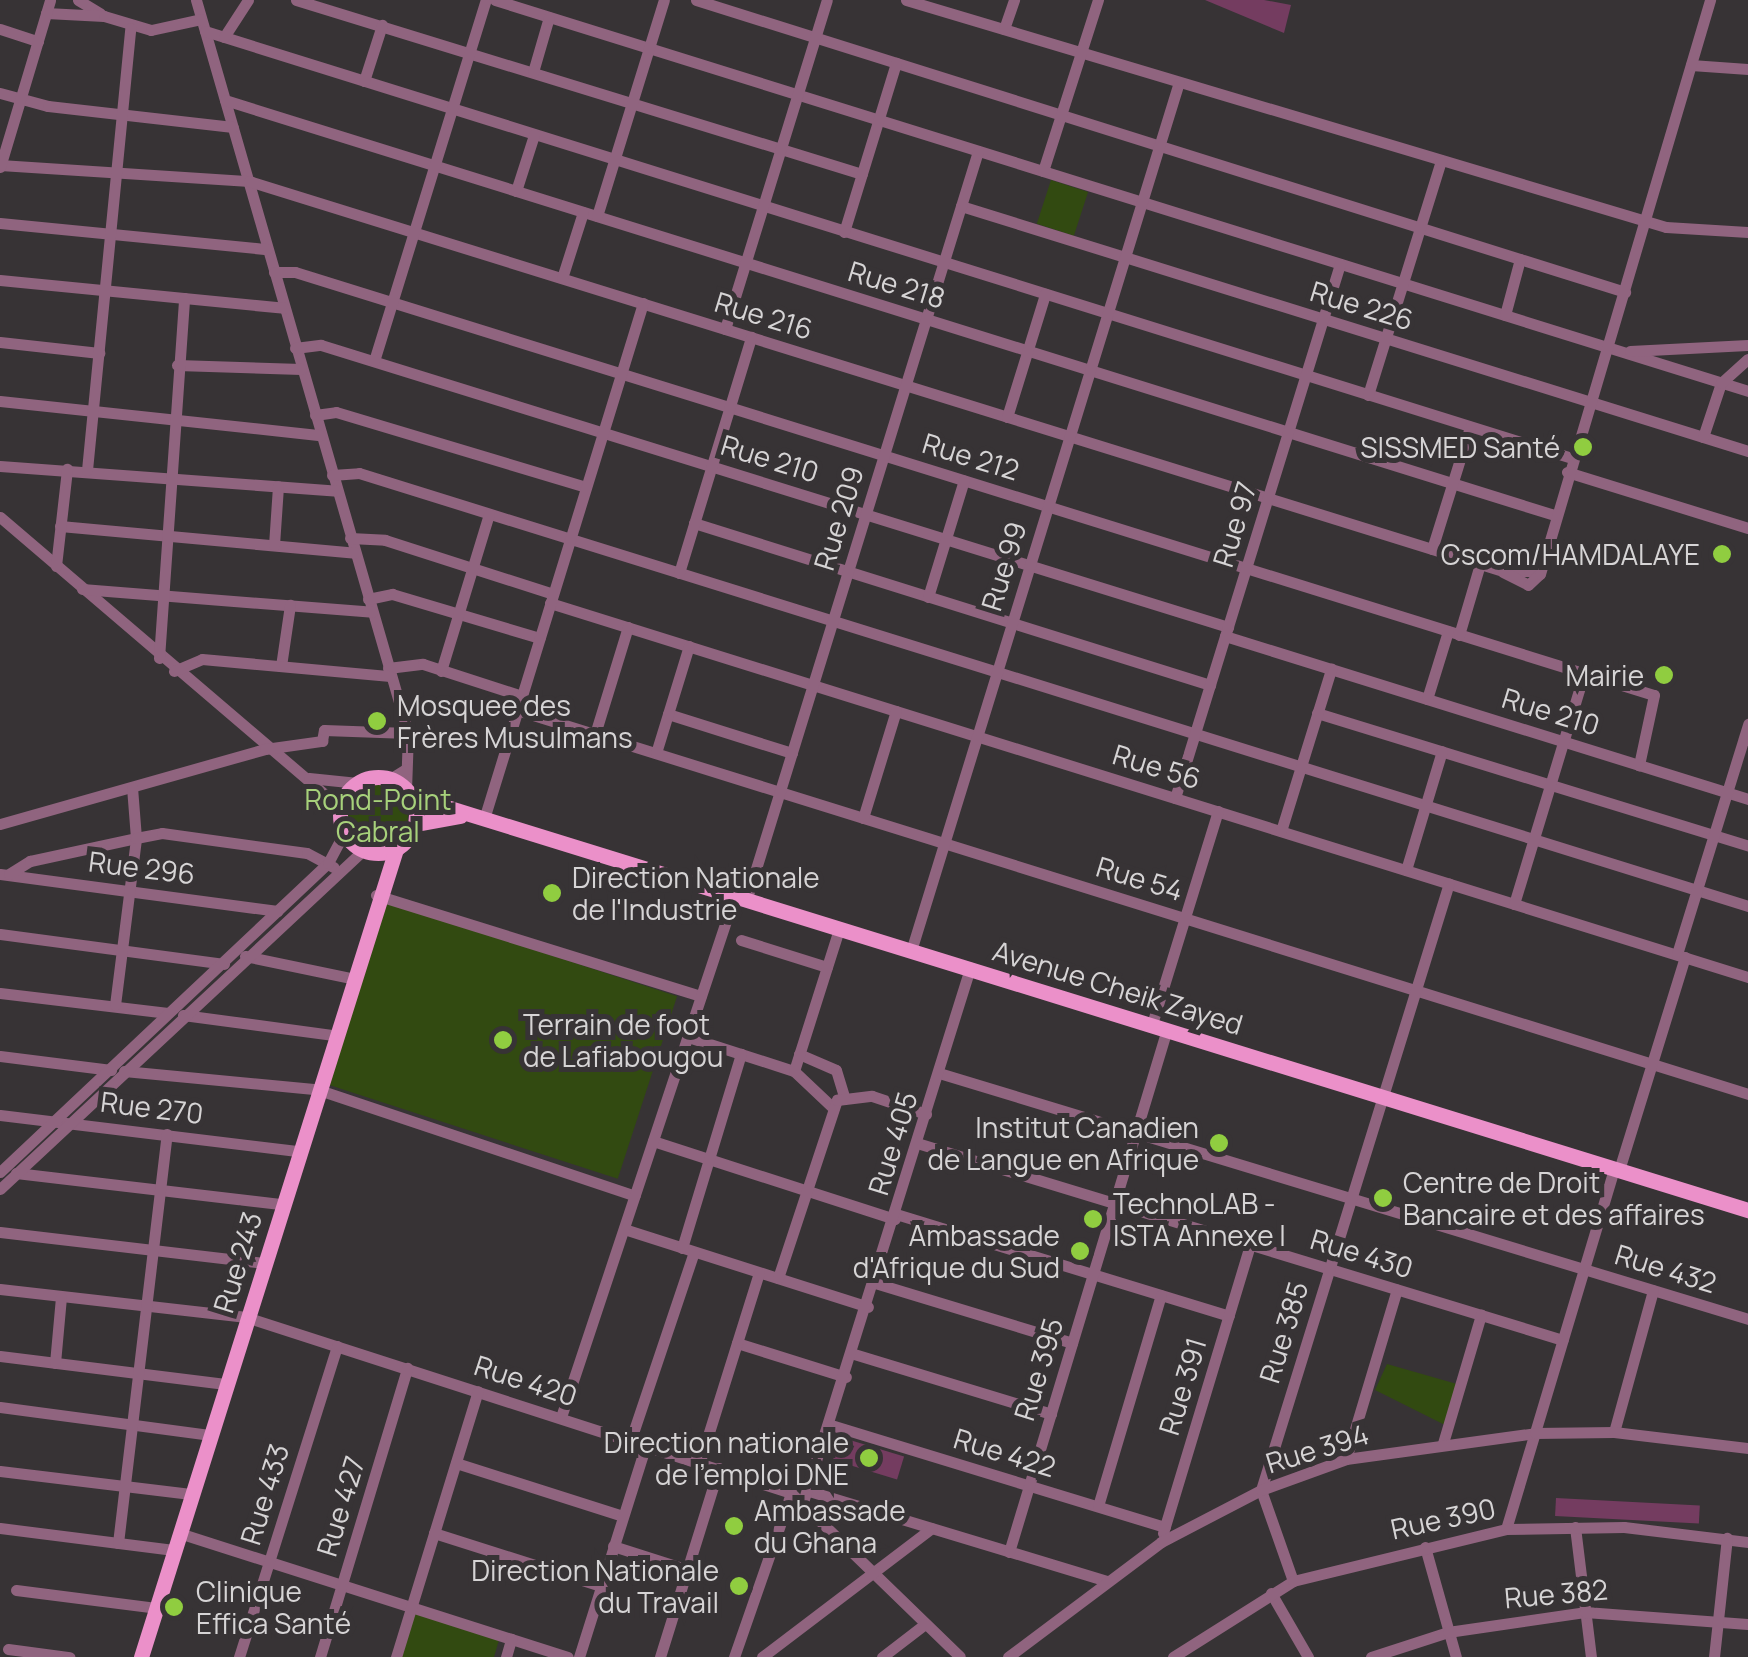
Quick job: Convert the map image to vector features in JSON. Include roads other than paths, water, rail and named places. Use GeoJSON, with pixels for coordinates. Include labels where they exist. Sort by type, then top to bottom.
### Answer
{"type":"FeatureCollection","features":[{"type":"Feature","properties":{"kind":"main road"},"geometry":{"type":"LineString","coordinates":[[365,850],[396,849],[415,824],[409,793],[390,779],[358,783],[341,808],[344,832],[365,850],[378,888]]}},
{"type":"Feature","properties":{"kind":"main road","name":"Avenue Cheik Zayed"},"geometry":{"type":"LineString","coordinates":[[409,793],[1748,1210]]}},
{"type":"Feature","properties":{"kind":"main road","name":"Avenue Cheik Zayed"},"geometry":{"type":"LineString","coordinates":[[415,824],[478,817]]}},
{"type":"Feature","properties":{"kind":"main road","name":"Rue 243"},"geometry":{"type":"LineString","coordinates":[[141,1657],[378,888],[396,849]]}},
{"type":"Feature","properties":{"kind":"street"},"geometry":{"type":"LineString","coordinates":[[1,160],[50,0]]}},
{"type":"Feature","properties":{"kind":"street"},"geometry":{"type":"LineString","coordinates":[[78,0],[130,28],[203,25],[224,37],[364,82],[1572,458]]}},
{"type":"Feature","properties":{"kind":"street"},"geometry":{"type":"LineString","coordinates":[[196,0],[408,734],[409,793]]}},
{"type":"Feature","properties":{"kind":"street"},"geometry":{"type":"LineString","coordinates":[[224,37],[248,0]]}},
{"type":"Feature","properties":{"kind":"street"},"geometry":{"type":"LineString","coordinates":[[296,0],[312,1],[862,174]]}},
{"type":"Feature","properties":{"kind":"street"},"geometry":{"type":"LineString","coordinates":[[374,362],[486,0]]}},
{"type":"Feature","properties":{"kind":"street"},"geometry":{"type":"LineString","coordinates":[[495,0],[1748,391]]}},
{"type":"Feature","properties":{"kind":"street"},"geometry":{"type":"LineString","coordinates":[[597,216],[664,0]]}},
{"type":"Feature","properties":{"kind":"street"},"geometry":{"type":"LineString","coordinates":[[696,0],[1625,292]]}},
{"type":"Feature","properties":{"kind":"street"},"geometry":{"type":"LineString","coordinates":[[725,329],[827,0]]}},
{"type":"Feature","properties":{"kind":"street"},"geometry":{"type":"LineString","coordinates":[[906,0],[939,5],[1080,54],[1646,222],[1748,232]]}},
{"type":"Feature","properties":{"kind":"street"},"geometry":{"type":"LineString","coordinates":[[1004,30],[1014,0]]}},
{"type":"Feature","properties":{"kind":"street"},"geometry":{"type":"LineString","coordinates":[[1043,171],[1098,0]]}},
{"type":"Feature","properties":{"kind":"street"},"geometry":{"type":"LineString","coordinates":[[1554,514],[1625,292],[1710,0]]}},
{"type":"Feature","properties":{"kind":"street"},"geometry":{"type":"LineString","coordinates":[[46,14],[104,16]]}},
{"type":"Feature","properties":{"kind":"street"},"geometry":{"type":"LineString","coordinates":[[533,72],[550,17]]}},
{"type":"Feature","properties":{"kind":"street"},"geometry":{"type":"LineString","coordinates":[[364,82],[382,25]]}},
{"type":"Feature","properties":{"kind":"street"},"geometry":{"type":"LineString","coordinates":[[87,470],[130,28]]}},
{"type":"Feature","properties":{"kind":"street"},"geometry":{"type":"LineString","coordinates":[[0,30],[38,41]]}},
{"type":"Feature","properties":{"kind":"street"},"geometry":{"type":"LineString","coordinates":[[844,232],[896,63]]}},
{"type":"Feature","properties":{"kind":"street"},"geometry":{"type":"LineString","coordinates":[[1690,66],[1748,68]]}},
{"type":"Feature","properties":{"kind":"street","name":"Rue 99"},"geometry":{"type":"LineString","coordinates":[[911,951],[1179,82]]}},
{"type":"Feature","properties":{"kind":"street"},"geometry":{"type":"LineString","coordinates":[[0,92],[20,99],[233,127]]}},
{"type":"Feature","properties":{"kind":"street","name":"Rue 218"},"geometry":{"type":"LineString","coordinates":[[225,100],[1554,514]]}},
{"type":"Feature","properties":{"kind":"street"},"geometry":{"type":"LineString","coordinates":[[516,191],[534,134]]}},
{"type":"Feature","properties":{"kind":"street","name":"Rue 209"},"geometry":{"type":"LineString","coordinates":[[561,1417],[701,996],[780,792],[978,150]]}},
{"type":"Feature","properties":{"kind":"street","name":"Rue 216"},"geometry":{"type":"LineString","coordinates":[[1,160],[249,181],[1502,571],[1529,571],[1541,558],[1554,514]]}},
{"type":"Feature","properties":{"kind":"street"},"geometry":{"type":"LineString","coordinates":[[1368,395],[1441,160]]}},
{"type":"Feature","properties":{"kind":"street","name":"Rue 226"},"geometry":{"type":"LineString","coordinates":[[961,206],[1748,451]]}},
{"type":"Feature","properties":{"kind":"street"},"geometry":{"type":"LineString","coordinates":[[562,278],[583,212]]}},
{"type":"Feature","properties":{"kind":"street"},"geometry":{"type":"LineString","coordinates":[[0,223],[267,250]]}},
{"type":"Feature","properties":{"kind":"street"},"geometry":{"type":"LineString","coordinates":[[1504,315],[1520,259]]}},
{"type":"Feature","properties":{"kind":"street","name":"Rue 97"},"geometry":{"type":"LineString","coordinates":[[1175,798],[1340,264]]}},
{"type":"Feature","properties":{"kind":"street","name":"Rue 212"},"geometry":{"type":"LineString","coordinates":[[274,272],[295,272],[393,302],[1654,696],[1639,765]]}},
{"type":"Feature","properties":{"kind":"street"},"geometry":{"type":"LineString","coordinates":[[0,280],[284,308]]}},
{"type":"Feature","properties":{"kind":"street"},"geometry":{"type":"LineString","coordinates":[[1007,417],[1045,294]]}},
{"type":"Feature","properties":{"kind":"street"},"geometry":{"type":"LineString","coordinates":[[158,658],[157,595],[184,298]]}},
{"type":"Feature","properties":{"kind":"street"},"geometry":{"type":"LineString","coordinates":[[478,817],[518,710],[643,304]]}},
{"type":"Feature","properties":{"kind":"street"},"geometry":{"type":"LineString","coordinates":[[678,573],[751,337]]}},
{"type":"Feature","properties":{"kind":"street"},"geometry":{"type":"LineString","coordinates":[[0,342],[99,353]]}},
{"type":"Feature","properties":{"kind":"street"},"geometry":{"type":"LineString","coordinates":[[1621,352],[1748,344]]}},
{"type":"Feature","properties":{"kind":"street","name":"Rue 210"},"geometry":{"type":"LineString","coordinates":[[296,348],[321,345],[712,466],[1030,566],[1330,669],[1748,799]]}},
{"type":"Feature","properties":{"kind":"street"},"geometry":{"type":"LineString","coordinates":[[1703,437],[1722,383],[1748,359]]}},
{"type":"Feature","properties":{"kind":"street"},"geometry":{"type":"LineString","coordinates":[[177,364],[301,368]]}},
{"type":"Feature","properties":{"kind":"street"},"geometry":{"type":"LineString","coordinates":[[0,401],[320,434]]}},
{"type":"Feature","properties":{"kind":"street"},"geometry":{"type":"LineString","coordinates":[[315,415],[336,412],[586,487]]}},
{"type":"Feature","properties":{"kind":"street"},"geometry":{"type":"LineString","coordinates":[[1432,550],[1470,427]]}},
{"type":"Feature","properties":{"kind":"street"},"geometry":{"type":"LineString","coordinates":[[0,466],[337,491]]}},
{"type":"Feature","properties":{"kind":"street"},"geometry":{"type":"LineString","coordinates":[[56,566],[66,469]]}},
{"type":"Feature","properties":{"kind":"street"},"geometry":{"type":"LineString","coordinates":[[1567,472],[1748,528]]}},
{"type":"Feature","properties":{"kind":"street"},"geometry":{"type":"LineString","coordinates":[[332,475],[359,473],[1748,906]]}},
{"type":"Feature","properties":{"kind":"street"},"geometry":{"type":"LineString","coordinates":[[928,596],[964,480]]}},
{"type":"Feature","properties":{"kind":"street"},"geometry":{"type":"LineString","coordinates":[[274,546],[278,486]]}},
{"type":"Feature","properties":{"kind":"street"},"geometry":{"type":"LineString","coordinates":[[441,670],[489,514]]}},
{"type":"Feature","properties":{"kind":"street"},"geometry":{"type":"LineString","coordinates":[[0,517],[158,658],[341,808]]}},
{"type":"Feature","properties":{"kind":"street"},"geometry":{"type":"LineString","coordinates":[[694,524],[1210,684]]}},
{"type":"Feature","properties":{"kind":"street"},"geometry":{"type":"LineString","coordinates":[[60,526],[354,553]]}},
{"type":"Feature","properties":{"kind":"street","name":"Rue 56"},"geometry":{"type":"LineString","coordinates":[[350,538],[384,540],[472,568],[628,627],[1748,977]]}},
{"type":"Feature","properties":{"kind":"street"},"geometry":{"type":"LineString","coordinates":[[1427,699],[1480,564]]}},
{"type":"Feature","properties":{"kind":"street"},"geometry":{"type":"LineString","coordinates":[[82,589],[290,605],[370,605],[392,594],[540,638]]}},
{"type":"Feature","properties":{"kind":"street"},"geometry":{"type":"LineString","coordinates":[[281,666],[290,605]]}},
{"type":"Feature","properties":{"kind":"street"},"geometry":{"type":"LineString","coordinates":[[596,734],[628,627]]}},
{"type":"Feature","properties":{"kind":"street"},"geometry":{"type":"LineString","coordinates":[[656,753],[689,646]]}},
{"type":"Feature","properties":{"kind":"street"},"geometry":{"type":"LineString","coordinates":[[174,671],[202,659],[389,672],[441,670],[522,696]]}},
{"type":"Feature","properties":{"kind":"street"},"geometry":{"type":"LineString","coordinates":[[1280,831],[1330,669]]}},
{"type":"Feature","properties":{"kind":"street"},"geometry":{"type":"LineString","coordinates":[[1514,904],[1584,674]]}},
{"type":"Feature","properties":{"kind":"street","name":"Rue 54"},"geometry":{"type":"LineString","coordinates":[[518,710],[1748,1094]]}},
{"type":"Feature","properties":{"kind":"street"},"geometry":{"type":"LineString","coordinates":[[863,818],[896,711]]}},
{"type":"Feature","properties":{"kind":"street"},"geometry":{"type":"LineString","coordinates":[[1317,713],[1748,846]]}},
{"type":"Feature","properties":{"kind":"street"},"geometry":{"type":"LineString","coordinates":[[668,714],[792,753]]}},
{"type":"Feature","properties":{"kind":"street"},"geometry":{"type":"LineString","coordinates":[[1506,1529],[1584,1270],[1652,1064],[1696,890],[1748,725]]}},
{"type":"Feature","properties":{"kind":"street"},"geometry":{"type":"LineString","coordinates":[[0,824],[322,741],[324,730],[408,734]]}},
{"type":"Feature","properties":{"kind":"street"},"geometry":{"type":"LineString","coordinates":[[271,752],[311,780],[358,783]]}},
{"type":"Feature","properties":{"kind":"street"},"geometry":{"type":"LineString","coordinates":[[1406,870],[1442,752]]}},
{"type":"Feature","properties":{"kind":"street"},"geometry":{"type":"LineString","coordinates":[[390,779],[406,770]]}},
{"type":"Feature","properties":{"kind":"street"},"geometry":{"type":"LineString","coordinates":[[115,1006],[136,838],[132,787]]}},
{"type":"Feature","properties":{"kind":"street","name":"Rue 395"},"geometry":{"type":"LineString","coordinates":[[1009,1552],[1114,1203],[1185,918],[1218,811]]}},
{"type":"Feature","properties":{"kind":"street"},"geometry":{"type":"LineString","coordinates":[[117,1070],[168,1013],[245,956],[332,866],[344,832]]}},
{"type":"Feature","properties":{"kind":"street"},"geometry":{"type":"LineString","coordinates":[[4,874],[30,861],[162,833],[307,852],[332,866]]}},
{"type":"Feature","properties":{"kind":"street"},"geometry":{"type":"LineString","coordinates":[[0,1172],[183,1015],[278,911],[332,866],[365,850]]}},
{"type":"Feature","properties":{"kind":"street","name":"Rue 296"},"geometry":{"type":"LineString","coordinates":[[4,874],[278,911]]}},
{"type":"Feature","properties":{"kind":"street","name":"Rue 385"},"geometry":{"type":"LineString","coordinates":[[1261,1490],[1380,1096],[1449,884]]}},
{"type":"Feature","properties":{"kind":"street"},"geometry":{"type":"LineString","coordinates":[[378,888],[701,996]]}},
{"type":"Feature","properties":{"kind":"street"},"geometry":{"type":"LineString","coordinates":[[794,1071],[839,929]]}},
{"type":"Feature","properties":{"kind":"street"},"geometry":{"type":"LineString","coordinates":[[0,934],[122,948],[227,966]]}},
{"type":"Feature","properties":{"kind":"street"},"geometry":{"type":"LineString","coordinates":[[740,940],[827,967]]}},
{"type":"Feature","properties":{"kind":"street"},"geometry":{"type":"LineString","coordinates":[[245,956],[350,978]]}},
{"type":"Feature","properties":{"kind":"street","name":"Rue 405"},"geometry":{"type":"LineString","coordinates":[[806,1496],[854,1354],[970,968]]}},
{"type":"Feature","properties":{"kind":"street"},"geometry":{"type":"LineString","coordinates":[[0,993],[168,1013]]}},
{"type":"Feature","properties":{"kind":"street"},"geometry":{"type":"LineString","coordinates":[[183,1015],[332,1035]]}},
{"type":"Feature","properties":{"kind":"street"},"geometry":{"type":"LineString","coordinates":[[688,1037],[794,1071],[831,1106]]}},
{"type":"Feature","properties":{"kind":"street"},"geometry":{"type":"LineString","coordinates":[[631,1440],[741,1054]]}},
{"type":"Feature","properties":{"kind":"street"},"geometry":{"type":"LineString","coordinates":[[799,1054],[836,1070],[844,1096]]}},
{"type":"Feature","properties":{"kind":"street"},"geometry":{"type":"LineString","coordinates":[[0,1056],[316,1089],[635,1196]]}},
{"type":"Feature","properties":{"kind":"street","name":"Rue 432"},"geometry":{"type":"LineString","coordinates":[[938,1073],[1748,1320]]}},
{"type":"Feature","properties":{"kind":"street"},"geometry":{"type":"LineString","coordinates":[[778,1278],[831,1106],[844,1096],[926,1114]]}},
{"type":"Feature","properties":{"kind":"street","name":"Rue 270"},"geometry":{"type":"LineString","coordinates":[[0,1115],[297,1151]]}},
{"type":"Feature","properties":{"kind":"street"},"geometry":{"type":"LineString","coordinates":[[0,1189],[63,1121]]}},
{"type":"Feature","properties":{"kind":"street"},"geometry":{"type":"LineString","coordinates":[[118,1543],[168,1134]]}},
{"type":"Feature","properties":{"kind":"street"},"geometry":{"type":"LineString","coordinates":[[653,1141],[1229,1316]]}},
{"type":"Feature","properties":{"kind":"street","name":"Rue 430"},"geometry":{"type":"LineString","coordinates":[[918,1143],[1563,1340]]}},
{"type":"Feature","properties":{"kind":"street"},"geometry":{"type":"LineString","coordinates":[[16,1173],[280,1204]]}},
{"type":"Feature","properties":{"kind":"street"},"geometry":{"type":"LineString","coordinates":[[624,1230],[868,1307]]}},
{"type":"Feature","properties":{"kind":"street"},"geometry":{"type":"LineString","coordinates":[[0,1232],[262,1263]]}},
{"type":"Feature","properties":{"kind":"street","name":"Rue 391"},"geometry":{"type":"LineString","coordinates":[[1161,1542],[1250,1245]]}},
{"type":"Feature","properties":{"kind":"street"},"geometry":{"type":"LineString","coordinates":[[700,1462],[760,1272]]}},
{"type":"Feature","properties":{"kind":"street"},"geometry":{"type":"LineString","coordinates":[[875,1283],[1072,1343]]}},
{"type":"Feature","properties":{"kind":"street","name":"Rue 420"},"geometry":{"type":"LineString","coordinates":[[0,1289],[246,1316],[806,1496]]}},
{"type":"Feature","properties":{"kind":"street"},"geometry":{"type":"LineString","coordinates":[[1346,1459],[1398,1290]]}},
{"type":"Feature","properties":{"kind":"street"},"geometry":{"type":"LineString","coordinates":[[1614,1432],[1654,1290]]}},
{"type":"Feature","properties":{"kind":"street"},"geometry":{"type":"LineString","coordinates":[[1098,1506],[1161,1295]]}},
{"type":"Feature","properties":{"kind":"street"},"geometry":{"type":"LineString","coordinates":[[54,1362],[61,1297]]}},
{"type":"Feature","properties":{"kind":"street"},"geometry":{"type":"LineString","coordinates":[[1443,1443],[1481,1315]]}},
{"type":"Feature","properties":{"kind":"street"},"geometry":{"type":"LineString","coordinates":[[738,1343],[846,1377]]}},
{"type":"Feature","properties":{"kind":"street","name":"Rue 433"},"geometry":{"type":"LineString","coordinates":[[239,1657],[337,1346]]}},
{"type":"Feature","properties":{"kind":"street"},"geometry":{"type":"LineString","coordinates":[[854,1354],[1051,1414]]}},
{"type":"Feature","properties":{"kind":"street"},"geometry":{"type":"LineString","coordinates":[[0,1356],[225,1384]]}},
{"type":"Feature","properties":{"kind":"street","name":"Rue 427"},"geometry":{"type":"LineString","coordinates":[[320,1657],[407,1368]]}},
{"type":"Feature","properties":{"kind":"street"},"geometry":{"type":"LineString","coordinates":[[396,1657],[478,1390]]}},
{"type":"Feature","properties":{"kind":"street"},"geometry":{"type":"LineString","coordinates":[[0,1408],[210,1435]]}},
{"type":"Feature","properties":{"kind":"street","name":"Rue 422"},"geometry":{"type":"LineString","coordinates":[[830,1425],[1165,1527]]}},
{"type":"Feature","properties":{"kind":"street","name":"Rue 394"},"geometry":{"type":"LineString","coordinates":[[1008,1657],[1161,1542],[1261,1490],[1346,1459],[1535,1433],[1614,1432],[1748,1448]]}},
{"type":"Feature","properties":{"kind":"street"},"geometry":{"type":"LineString","coordinates":[[579,1657],[646,1444]]}},
{"type":"Feature","properties":{"kind":"street"},"geometry":{"type":"LineString","coordinates":[[456,1463],[623,1516]]}},
{"type":"Feature","properties":{"kind":"street"},"geometry":{"type":"LineString","coordinates":[[660,1657],[719,1468]]}},
{"type":"Feature","properties":{"kind":"street"},"geometry":{"type":"LineString","coordinates":[[0,1471],[191,1494]]}},
{"type":"Feature","properties":{"kind":"street"},"geometry":{"type":"LineString","coordinates":[[1261,1490],[1293,1581]]}},
{"type":"Feature","properties":{"kind":"street"},"geometry":{"type":"LineString","coordinates":[[734,1657],[791,1493]]}},
{"type":"Feature","properties":{"kind":"street"},"geometry":{"type":"LineString","coordinates":[[806,1496],[932,1528],[1108,1581]]}},
{"type":"Feature","properties":{"kind":"street"},"geometry":{"type":"LineString","coordinates":[[806,1496],[960,1657]]}},
{"type":"Feature","properties":{"kind":"street"},"geometry":{"type":"LineString","coordinates":[[1575,1527],[1591,1657]]}},
{"type":"Feature","properties":{"kind":"street","name":"Rue 390"},"geometry":{"type":"LineString","coordinates":[[1172,1657],[1293,1581],[1506,1529],[1575,1527],[1748,1542]]}},
{"type":"Feature","properties":{"kind":"street"},"geometry":{"type":"LineString","coordinates":[[0,1528],[118,1543],[177,1542],[269,1562],[568,1657]]}},
{"type":"Feature","properties":{"kind":"street"},"geometry":{"type":"LineString","coordinates":[[762,1657],[932,1528]]}},
{"type":"Feature","properties":{"kind":"street"},"geometry":{"type":"LineString","coordinates":[[434,1532],[601,1586]]}},
{"type":"Feature","properties":{"kind":"street"},"geometry":{"type":"LineString","coordinates":[[1714,1657],[1727,1538]]}},
{"type":"Feature","properties":{"kind":"street"},"geometry":{"type":"LineString","coordinates":[[614,1546],[688,1570]]}},
{"type":"Feature","properties":{"kind":"street"},"geometry":{"type":"LineString","coordinates":[[1425,1547],[1456,1657]]}},
{"type":"Feature","properties":{"kind":"street"},"geometry":{"type":"LineString","coordinates":[[16,1590],[156,1608]]}},
{"type":"Feature","properties":{"kind":"street"},"geometry":{"type":"LineString","coordinates":[[1271,1594],[1308,1657]]}},
{"type":"Feature","properties":{"kind":"street","name":"Rue 382"},"geometry":{"type":"LineString","coordinates":[[1371,1657],[1448,1632],[1585,1612],[1719,1616],[1748,1624]]}},
{"type":"Feature","properties":{"kind":"street"},"geometry":{"type":"LineString","coordinates":[[882,1657],[925,1624]]}},
{"type":"Feature","properties":{"kind":"street"},"geometry":{"type":"LineString","coordinates":[[506,1657],[512,1639]]}},
{"type":"Feature","properties":{"kind":"street"},"geometry":{"type":"LineString","coordinates":[[8,1649],[69,1657]]}},
{"type":"Feature","properties":{"kind":"place","name":"SISSMED Santé"},"geometry":{"type":"Point","coordinates":[1583,447]}},
{"type":"Feature","properties":{"kind":"place","name":"Cscom/HAMDALAYE"},"geometry":{"type":"Point","coordinates":[1722,554]}},
{"type":"Feature","properties":{"kind":"place","name":"Mairie"},"geometry":{"type":"Point","coordinates":[1664,675]}},
{"type":"Feature","properties":{"kind":"place","name":"Mosquee des Frères Musulmans"},"geometry":{"type":"Point","coordinates":[377,721]}},
{"type":"Feature","properties":{"kind":"place","name":"Direction Nationale de l'Industrie"},"geometry":{"type":"Point","coordinates":[552,893]}},
{"type":"Feature","properties":{"kind":"place","name":"Terrain de foot de Lafiabougou"},"geometry":{"type":"Point","coordinates":[503,1040]}},
{"type":"Feature","properties":{"kind":"place","name":"Institut Canadien de Langue en Afrique"},"geometry":{"type":"Point","coordinates":[1219,1143]}},
{"type":"Feature","properties":{"kind":"place","name":"Centre de Droit Bancaire et des affaires"},"geometry":{"type":"Point","coordinates":[1383,1198]}},
{"type":"Feature","properties":{"kind":"place","name":"TechnoLAB - ISTA Annexe I"},"geometry":{"type":"Point","coordinates":[1093,1219]}},
{"type":"Feature","properties":{"kind":"place","name":"Ambassade d'Afrique du Sud"},"geometry":{"type":"Point","coordinates":[1080,1251]}},
{"type":"Feature","properties":{"kind":"place","name":"Direction nationale de l'emploi DNE"},"geometry":{"type":"Point","coordinates":[869,1458]}},
{"type":"Feature","properties":{"kind":"place","name":"Ambassade du Ghana"},"geometry":{"type":"Point","coordinates":[734,1526]}},
{"type":"Feature","properties":{"kind":"place","name":"Direction Nationale du Travail"},"geometry":{"type":"Point","coordinates":[739,1586]}},
{"type":"Feature","properties":{"kind":"place","name":"Clinique Effica Santé"},"geometry":{"type":"Point","coordinates":[174,1607]}},
{"type":"Feature","properties":{"kind":"park label","name":"Rond-Point Cabral"},"geometry":{"type":"Point","coordinates":[378,815]}}]}
